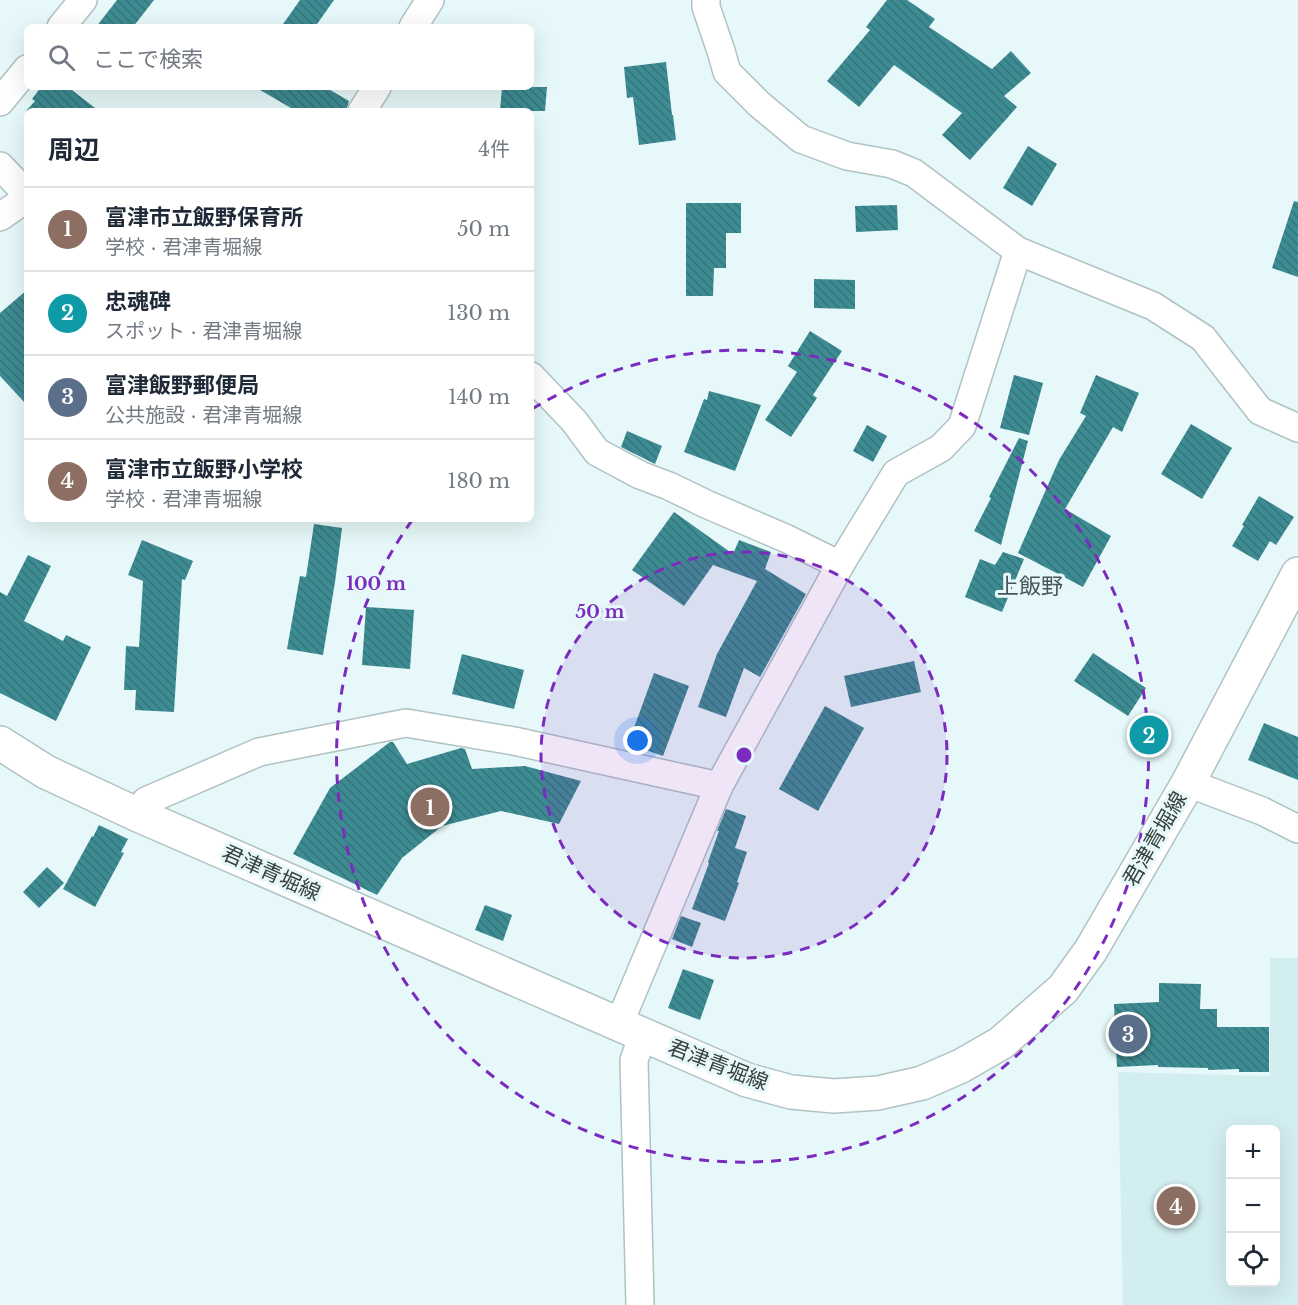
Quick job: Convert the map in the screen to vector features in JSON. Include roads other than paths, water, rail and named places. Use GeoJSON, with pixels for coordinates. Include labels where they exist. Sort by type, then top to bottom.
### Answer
{"type":"FeatureCollection","features":[{"type":"Feature","properties":{"kind":"main road","name":"君津青堀線"},"geometry":{"type":"LineString","coordinates":[[0,743],[46,772],[136,814],[747,1080],[790,1092],[834,1096],[878,1093],[922,1083],[961,1066],[1001,1043],[1063,989],[1091,950],[1188,783],[1298,574]]}},
{"type":"Feature","properties":{"kind":"street"},"geometry":{"type":"LineString","coordinates":[[63,24],[82,0]]}},
{"type":"Feature","properties":{"kind":"street"},"geometry":{"type":"LineString","coordinates":[[415,24],[430,0]]}},
{"type":"Feature","properties":{"kind":"street"},"geometry":{"type":"LineString","coordinates":[[706,0],[706,7],[727,72],[759,104],[801,139],[847,156],[892,164],[914,173],[1018,251],[1154,306],[1203,338],[1260,411],[1298,428]]}},
{"type":"Feature","properties":{"kind":"street"},"geometry":{"type":"LineString","coordinates":[[0,102],[24,73]]}},
{"type":"Feature","properties":{"kind":"street"},"geometry":{"type":"LineString","coordinates":[[364,108],[374,90]]}},
{"type":"Feature","properties":{"kind":"street"},"geometry":{"type":"LineString","coordinates":[[0,166],[24,193]]}},
{"type":"Feature","properties":{"kind":"street"},"geometry":{"type":"LineString","coordinates":[[0,217],[24,198]]}},
{"type":"Feature","properties":{"kind":"street"},"geometry":{"type":"LineString","coordinates":[[640,1305],[634,1060],[631,1029],[719,786],[840,565],[896,473],[941,448],[962,426],[1018,251]]}},
{"type":"Feature","properties":{"kind":"street"},"geometry":{"type":"LineString","coordinates":[[534,379],[574,421],[597,452],[640,475],[785,538],[840,565]]}},
{"type":"Feature","properties":{"kind":"street"},"geometry":{"type":"LineString","coordinates":[[136,814],[146,801],[259,752],[405,723],[514,741],[719,786]]}},
{"type":"Feature","properties":{"kind":"street"},"geometry":{"type":"LineString","coordinates":[[1188,783],[1262,810],[1298,828]]}},
{"type":"Feature","properties":{"kind":"place","name":"忠魂碑"},"geometry":{"type":"Point","coordinates":[1149,735]}},
{"type":"Feature","properties":{"kind":"place","name":"富津市立飯野保育所"},"geometry":{"type":"Point","coordinates":[430,807]}},
{"type":"Feature","properties":{"kind":"place","name":"富津飯野郵便局"},"geometry":{"type":"Point","coordinates":[1128,1034]}},
{"type":"Feature","properties":{"kind":"place","name":"富津市立飯野小学校"},"geometry":{"type":"Point","coordinates":[1176,1206]}},
{"type":"Feature","properties":{"kind":"district","name":"上飯野"},"geometry":{"type":"Point","coordinates":[1030,586]}}]}
